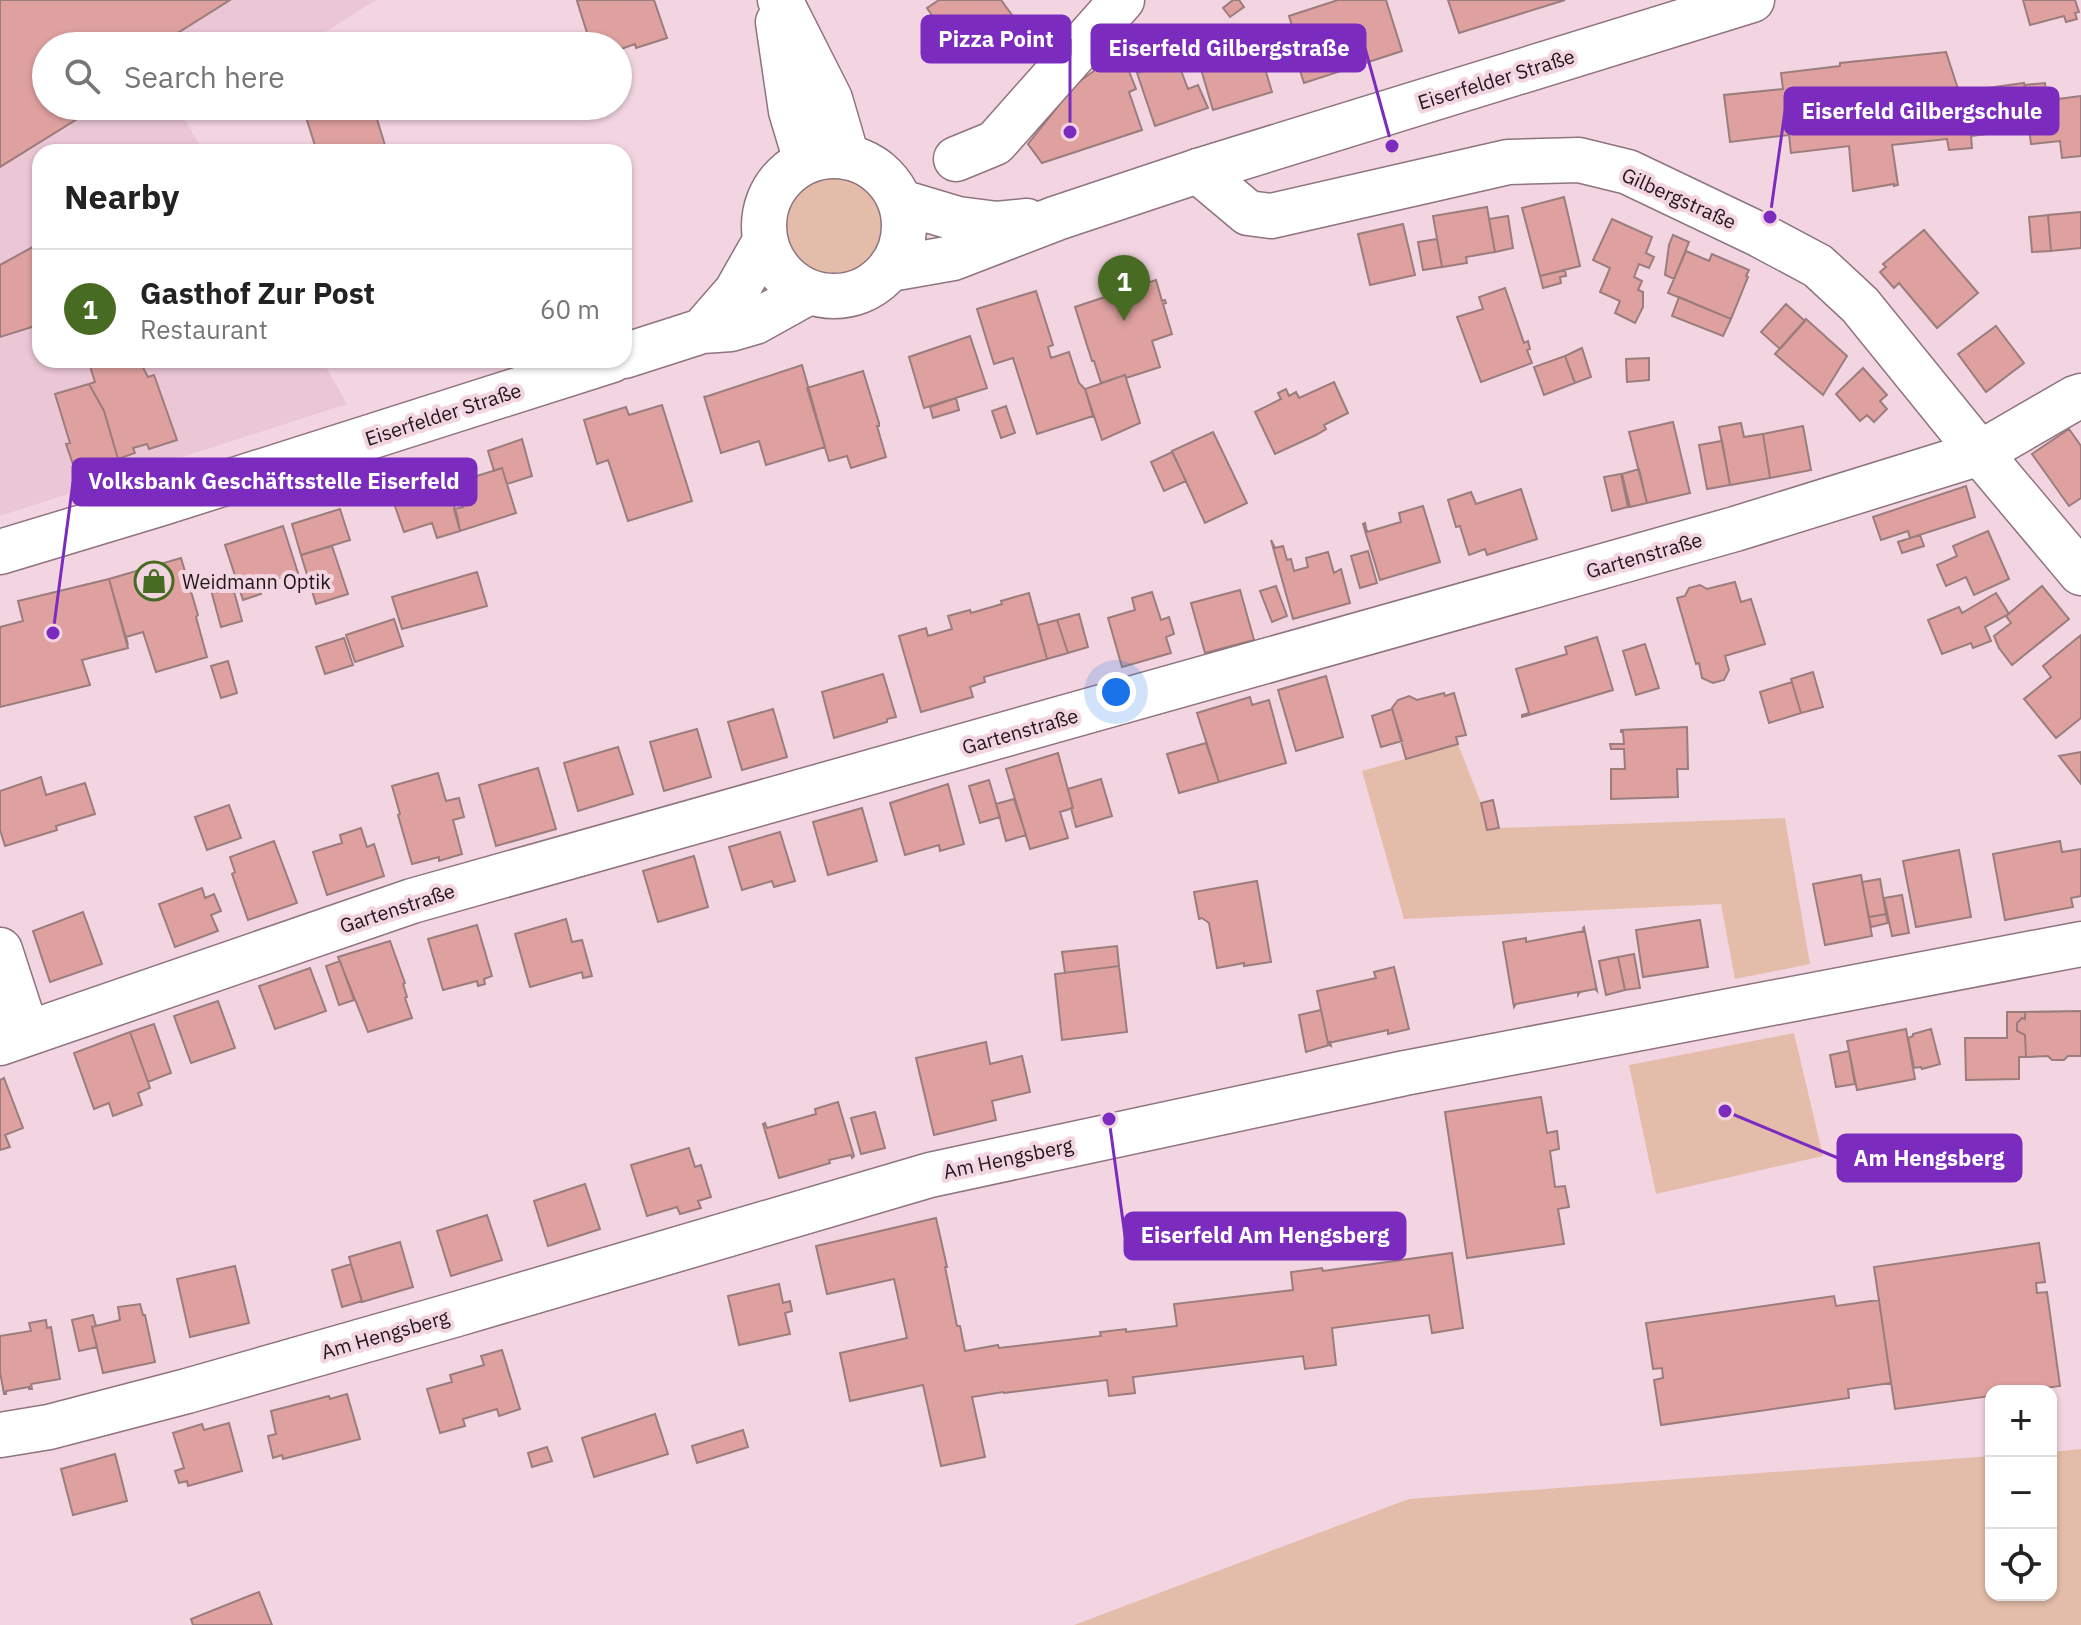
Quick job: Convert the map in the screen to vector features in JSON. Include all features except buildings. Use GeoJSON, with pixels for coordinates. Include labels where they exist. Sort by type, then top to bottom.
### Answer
{"type":"FeatureCollection","features":[{"type":"Feature","properties":{"kind":"main road"},"geometry":{"type":"LineString","coordinates":[[777,0],[791,111],[827,159]]}},
{"type":"Feature","properties":{"kind":"main road"},"geometry":{"type":"LineString","coordinates":[[956,159],[995,143],[1122,0]]}},
{"type":"Feature","properties":{"kind":"main road","name":"Eiserfelder Straße"},"geometry":{"type":"LineString","coordinates":[[809,292],[831,297],[854,294],[874,284],[890,269],[953,258],[1057,218],[1198,171],[1752,0]]}},
{"type":"Feature","properties":{"kind":"main road"},"geometry":{"type":"LineString","coordinates":[[632,353],[702,331],[731,329],[755,322],[809,292],[789,280],[774,263],[765,241],[763,222],[767,202],[776,185],[790,171],[827,159],[864,162],[880,172],[901,202],[905,225],[901,248],[890,269]]}},
{"type":"Feature","properties":{"kind":"main road","name":"Gilbergstraße"},"geometry":{"type":"LineString","coordinates":[[1198,171],[1248,213],[1271,216],[1508,162],[1579,160],[1628,172],[1818,266],[1860,305],[2081,573]]}},
{"type":"Feature","properties":{"kind":"main road","name":"Eiserfelder Straße"},"geometry":{"type":"LineString","coordinates":[[901,202],[958,219],[997,224],[1057,218]]}},
{"type":"Feature","properties":{"kind":"main road"},"geometry":{"type":"LineString","coordinates":[[702,331],[736,292],[765,241]]}},
{"type":"Feature","properties":{"kind":"main road","name":"Eiserfelder Straße"},"geometry":{"type":"LineString","coordinates":[[0,552],[587,368]]}},
{"type":"Feature","properties":{"kind":"main road","name":"Gartenstraße"},"geometry":{"type":"LineString","coordinates":[[13,1038],[412,901],[1735,529],[1980,453],[2081,396]]}},
{"type":"Feature","properties":{"kind":"main road","name":"Am Hengsberg"},"geometry":{"type":"LineString","coordinates":[[0,1435],[49,1427],[187,1391],[930,1175],[1436,1066],[2081,944]]}},
{"type":"Feature","properties":{"kind":"main road"},"geometry":{"type":"LineString","coordinates":[[0,950],[13,1038]]}},
{"type":"Feature","properties":{"kind":"shaded area"},"geometry":{"type":"Polygon","coordinates":[[[0,0],[376,0],[325,32],[32,32],[32,120],[185,120],[199,144],[32,144],[32,368],[327,368],[347,404],[0,516],[0,0]]]}},
{"type":"Feature","properties":{"kind":"shaded area"},"geometry":{"type":"Polygon","coordinates":[[[834,158],[861,163],[883,178],[898,200],[903,227],[898,254],[883,276],[861,291],[834,296],[807,291],[785,276],[770,254],[765,227],[770,200],[785,178],[807,163],[834,158]]]}},
{"type":"Feature","properties":{"kind":"shaded area"},"geometry":{"type":"Polygon","coordinates":[[[1458,744],[1488,830],[1785,818],[1810,964],[1735,979],[1721,904],[1404,919],[1362,771],[1458,744]]]}},
{"type":"Feature","properties":{"kind":"shaded area"},"geometry":{"type":"Polygon","coordinates":[[[1794,1033],[1823,1156],[1656,1194],[1629,1065],[1794,1033]]]}},
{"type":"Feature","properties":{"kind":"shaded area"},"geometry":{"type":"Polygon","coordinates":[[[2081,1449],[2081,1625],[1074,1625],[1409,1499],[1985,1456],[1985,1601],[2057,1601],[2057,1451],[2081,1449]]]}},
{"type":"Feature","properties":{"kind":"place","name":"Pizza Point"},"geometry":{"type":"Point","coordinates":[1070,132]}},
{"type":"Feature","properties":{"kind":"place","name":"Eiserfeld Gilbergstraße"},"geometry":{"type":"Point","coordinates":[1392,146]}},
{"type":"Feature","properties":{"kind":"place","name":"Eiserfeld Gilbergschule"},"geometry":{"type":"Point","coordinates":[1770,217]}},
{"type":"Feature","properties":{"kind":"place","name":"Gasthof Zur Post"},"geometry":{"type":"Point","coordinates":[1124,321]}},
{"type":"Feature","properties":{"kind":"place","name":"Weidmann Optik"},"geometry":{"type":"Point","coordinates":[154,581]}},
{"type":"Feature","properties":{"kind":"place","name":"Volksbank Geschäftsstelle Eiserfeld"},"geometry":{"type":"Point","coordinates":[53,633]}},
{"type":"Feature","properties":{"kind":"place","name":"Am Hengsberg"},"geometry":{"type":"Point","coordinates":[1725,1111]}},
{"type":"Feature","properties":{"kind":"place","name":"Eiserfeld Am Hengsberg"},"geometry":{"type":"Point","coordinates":[1109,1119]}}]}
